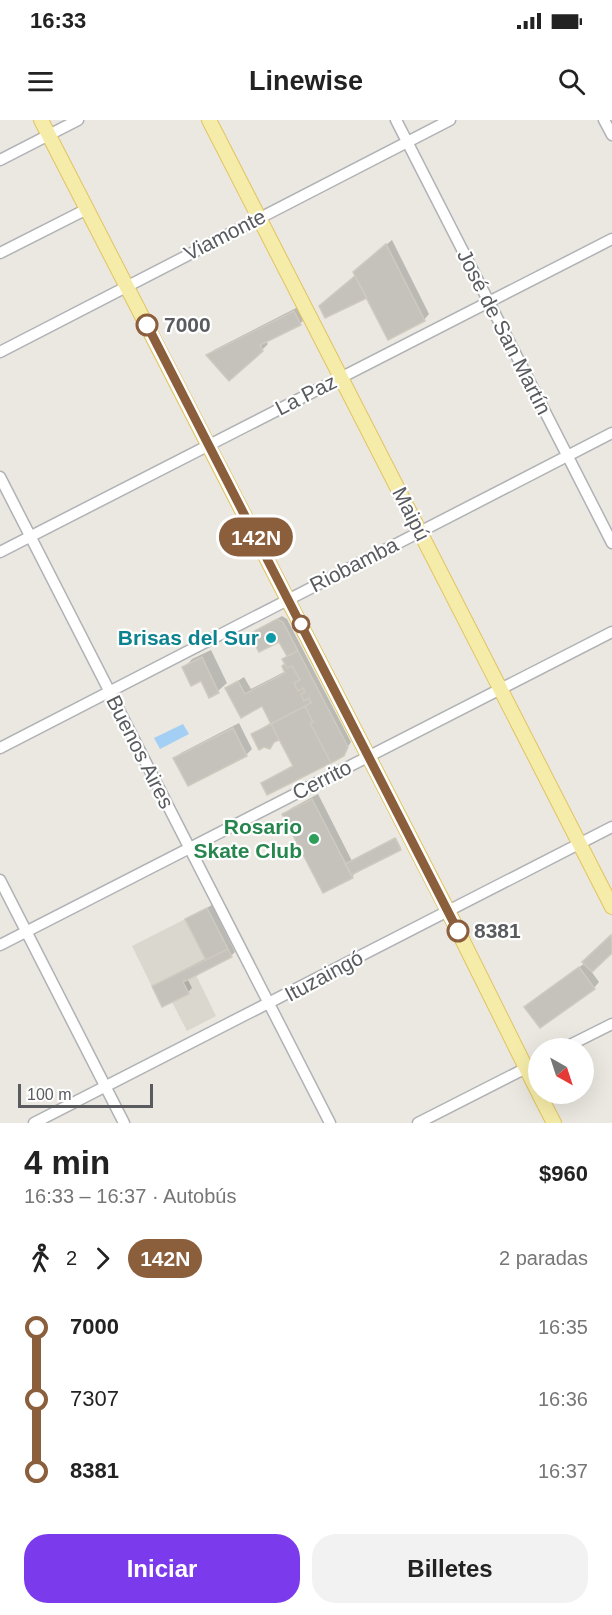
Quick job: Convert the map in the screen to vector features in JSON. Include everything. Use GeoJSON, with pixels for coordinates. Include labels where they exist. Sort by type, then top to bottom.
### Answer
{"type":"FeatureCollection","features":[{"type":"Feature","properties":{"kind":"main road"},"geometry":{"type":"LineString","coordinates":[[41,120],[448,911],[528,1058]]}},
{"type":"Feature","properties":{"kind":"main road","name":"Maipú"},"geometry":{"type":"LineString","coordinates":[[209,120],[612,907]]}},
{"type":"Feature","properties":{"kind":"main road"},"geometry":{"type":"LineString","coordinates":[[544,1104],[554,1123]]}},
{"type":"Feature","properties":{"kind":"street"},"geometry":{"type":"LineString","coordinates":[[0,160],[78,120]]}},
{"type":"Feature","properties":{"kind":"street","name":"José de San Martín"},"geometry":{"type":"LineString","coordinates":[[396,120],[612,543]]}},
{"type":"Feature","properties":{"kind":"street","name":"Viamonte"},"geometry":{"type":"LineString","coordinates":[[0,352],[450,120]]}},
{"type":"Feature","properties":{"kind":"street"},"geometry":{"type":"LineString","coordinates":[[604,120],[612,135]]}},
{"type":"Feature","properties":{"kind":"street"},"geometry":{"type":"LineString","coordinates":[[0,253],[87,209]]}},
{"type":"Feature","properties":{"kind":"street","name":"La Paz"},"geometry":{"type":"LineString","coordinates":[[0,552],[612,239]]}},
{"type":"Feature","properties":{"kind":"street","name":"Riobamba"},"geometry":{"type":"LineString","coordinates":[[0,747],[612,434]]}},
{"type":"Feature","properties":{"kind":"street","name":"Buenos Aires"},"geometry":{"type":"LineString","coordinates":[[0,477],[330,1123]]}},
{"type":"Feature","properties":{"kind":"street","name":"Cerrito"},"geometry":{"type":"LineString","coordinates":[[0,945],[612,632]]}},
{"type":"Feature","properties":{"kind":"street","name":"Ituzaingó"},"geometry":{"type":"LineString","coordinates":[[34,1123],[612,827]]}},
{"type":"Feature","properties":{"kind":"street"},"geometry":{"type":"LineString","coordinates":[[0,880],[124,1123]]}},
{"type":"Feature","properties":{"kind":"street"},"geometry":{"type":"LineString","coordinates":[[584,1038],[612,1024]]}},
{"type":"Feature","properties":{"kind":"street"},"geometry":{"type":"LineString","coordinates":[[418,1123],[528,1067]]}},
{"type":"Feature","properties":{"kind":"shaded area"},"geometry":{"type":"Polygon","coordinates":[[[207,908],[232,957],[196,975],[216,1016],[187,1031],[172,1002],[162,1007],[132,946],[207,908]]]}},
{"type":"Feature","properties":{"kind":"water"},"geometry":{"type":"Polygon","coordinates":[[[183,724],[189,734],[160,749],[154,738],[183,724]]]}},
{"type":"Feature","properties":{"kind":"building"},"geometry":{"type":"Polygon","coordinates":[[[386,244],[425,321],[388,340],[353,272],[386,244]]]}},
{"type":"Feature","properties":{"kind":"building"},"geometry":{"type":"Polygon","coordinates":[[[355,276],[367,298],[325,318],[319,306],[355,276]]]}},
{"type":"Feature","properties":{"kind":"building"},"geometry":{"type":"Polygon","coordinates":[[[294,311],[301,325],[260,345],[263,351],[229,381],[206,355],[294,311]]]}},
{"type":"Feature","properties":{"kind":"building","name":"Brisas del Sur"},"geometry":{"type":"Polygon","coordinates":[[[277,619],[283,622],[298,651],[287,656],[279,642],[259,652],[249,634],[277,619]]]}},
{"type":"Feature","properties":{"kind":"building"},"geometry":{"type":"Polygon","coordinates":[[[298,651],[348,747],[344,756],[331,763],[310,723],[313,722],[305,706],[311,703],[309,698],[304,701],[301,694],[305,692],[303,688],[298,691],[294,683],[300,680],[292,666],[287,668],[282,659],[298,651]]]}},
{"type":"Feature","properties":{"kind":"building"},"geometry":{"type":"Polygon","coordinates":[[[202,657],[219,693],[209,698],[201,681],[191,686],[182,667],[202,657]]]}},
{"type":"Feature","properties":{"kind":"building"},"geometry":{"type":"Polygon","coordinates":[[[285,664],[287,668],[292,666],[300,680],[294,683],[298,691],[303,688],[305,692],[301,694],[304,701],[309,698],[311,703],[271,724],[262,706],[241,718],[225,688],[238,681],[245,694],[285,673],[282,666],[285,664]]]}},
{"type":"Feature","properties":{"kind":"building"},"geometry":{"type":"Polygon","coordinates":[[[305,706],[313,722],[310,723],[331,763],[267,795],[261,783],[293,766],[271,724],[305,706]]]}},
{"type":"Feature","properties":{"kind":"building"},"geometry":{"type":"Polygon","coordinates":[[[271,724],[279,740],[274,742],[270,749],[264,747],[259,750],[251,734],[271,724]]]}},
{"type":"Feature","properties":{"kind":"building"},"geometry":{"type":"Polygon","coordinates":[[[233,728],[247,756],[188,786],[173,758],[233,728]]]}},
{"type":"Feature","properties":{"kind":"building","name":"Rosario Skate Club"},"geometry":{"type":"Polygon","coordinates":[[[312,799],[353,878],[323,893],[282,814],[312,799]]]}},
{"type":"Feature","properties":{"kind":"building"},"geometry":{"type":"Polygon","coordinates":[[[395,838],[401,850],[351,875],[345,864],[395,838]]]}},
{"type":"Feature","properties":{"kind":"building"},"geometry":{"type":"Polygon","coordinates":[[[207,908],[228,949],[206,960],[185,919],[207,908]]]}},
{"type":"Feature","properties":{"kind":"building"},"geometry":{"type":"Polygon","coordinates":[[[611,935],[612,953],[592,972],[582,962],[611,935]]]}},
{"type":"Feature","properties":{"kind":"building"},"geometry":{"type":"Polygon","coordinates":[[[228,949],[232,957],[183,982],[189,994],[162,1007],[152,986],[228,949]]]}},
{"type":"Feature","properties":{"kind":"building"},"geometry":{"type":"Polygon","coordinates":[[[579,967],[595,989],[540,1028],[524,1007],[579,967]]]}},
{"type":"Feature","properties":{"kind":"bus line","name":"142N"},"geometry":{"type":"LineString","coordinates":[[147,325],[458,931]]}},
{"type":"Feature","properties":{"kind":"place","name":"7000"},"geometry":{"type":"Point","coordinates":[147,325]}},
{"type":"Feature","properties":{"kind":"place","name":"Brisas del Sur"},"geometry":{"type":"Point","coordinates":[271,638]}},
{"type":"Feature","properties":{"kind":"place","name":"Rosario Skate Club"},"geometry":{"type":"Point","coordinates":[314,839]}},
{"type":"Feature","properties":{"kind":"place","name":"8381"},"geometry":{"type":"Point","coordinates":[458,931]}}]}
